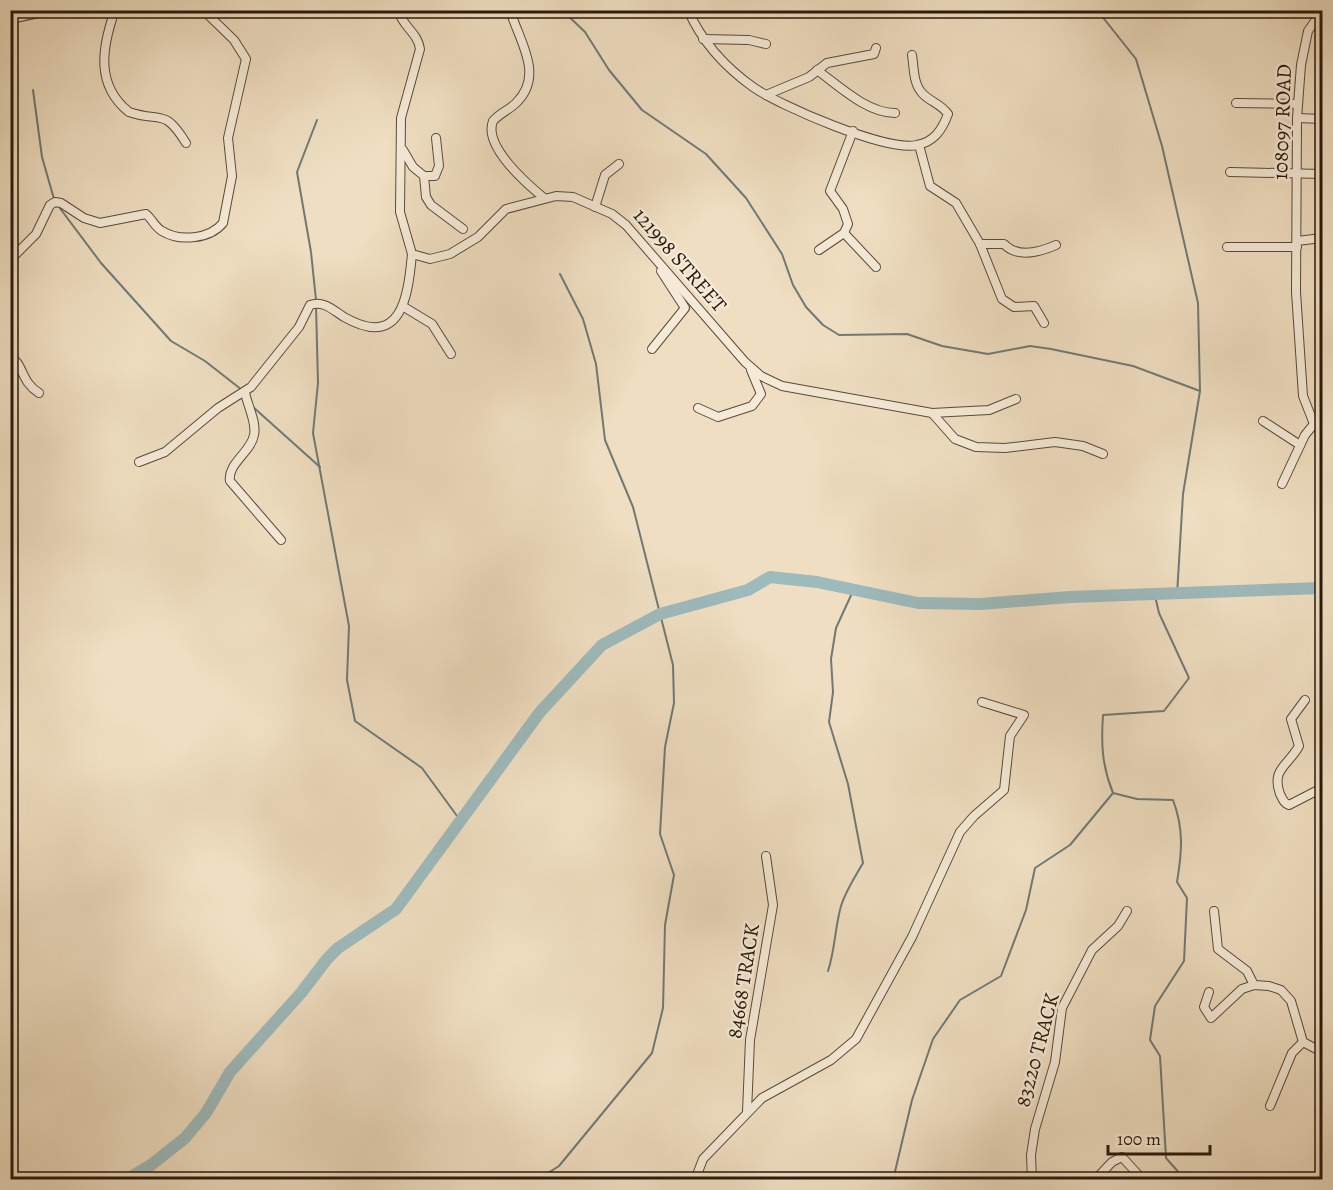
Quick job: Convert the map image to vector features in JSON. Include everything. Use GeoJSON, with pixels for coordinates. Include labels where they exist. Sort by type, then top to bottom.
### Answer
{"type":"FeatureCollection","features":[{"type":"Feature","properties":{"kind":"street"},"geometry":{"type":"LineString","coordinates":[[10,18],[46,10]]}},
{"type":"Feature","properties":{"kind":"street"},"geometry":{"type":"LineString","coordinates":[[115,10],[104,51],[103,73],[107,84],[126,109],[134,114],[164,117],[177,128],[186,143]]}},
{"type":"Feature","properties":{"kind":"street"},"geometry":{"type":"LineString","coordinates":[[10,260],[36,234],[50,205],[55,202],[61,203],[84,218],[100,223],[146,214],[161,231],[181,237],[202,236],[223,223],[232,173],[228,138],[234,103],[246,59],[234,40],[203,10]]}},
{"type":"Feature","properties":{"kind":"street"},"geometry":{"type":"LineString","coordinates":[[220,10],[228,10]]}},
{"type":"Feature","properties":{"kind":"street"},"geometry":{"type":"LineString","coordinates":[[139,462],[165,452],[218,408],[244,392],[290,339],[310,305],[321,304],[351,320],[374,326],[385,324],[404,307],[412,254],[400,212],[401,111],[411,86],[420,50],[417,38],[402,21],[398,10]]}},
{"type":"Feature","properties":{"kind":"street"},"geometry":{"type":"LineString","coordinates":[[510,10],[529,63],[531,77],[523,95],[493,121],[492,133],[515,173],[544,198]]}},
{"type":"Feature","properties":{"kind":"street"},"geometry":{"type":"LineString","coordinates":[[688,10],[703,39],[722,61],[766,95],[888,143],[919,145],[937,135],[948,114],[942,106],[921,92],[915,78],[912,55]]}},
{"type":"Feature","properties":{"kind":"street","name":"108097 ROAD"},"geometry":{"type":"LineString","coordinates":[[1322,11],[1308,31],[1303,47],[1298,104],[1296,319],[1305,404],[1314,424],[1323,432]]}},
{"type":"Feature","properties":{"kind":"street"},"geometry":{"type":"LineString","coordinates":[[703,39],[749,40],[766,44]]}},
{"type":"Feature","properties":{"kind":"street"},"geometry":{"type":"LineString","coordinates":[[766,95],[799,82],[834,60],[870,56],[876,48]]}},
{"type":"Feature","properties":{"kind":"street"},"geometry":{"type":"LineString","coordinates":[[817,70],[856,98],[882,111],[895,113]]}},
{"type":"Feature","properties":{"kind":"street"},"geometry":{"type":"LineString","coordinates":[[1236,103],[1298,104]]}},
{"type":"Feature","properties":{"kind":"street"},"geometry":{"type":"LineString","coordinates":[[1297,118],[1323,119]]}},
{"type":"Feature","properties":{"kind":"street"},"geometry":{"type":"LineString","coordinates":[[819,250],[844,233],[848,224],[843,209],[830,191],[853,131]]}},
{"type":"Feature","properties":{"kind":"street"},"geometry":{"type":"LineString","coordinates":[[401,146],[413,167],[424,176],[435,176],[439,171],[436,138]]}},
{"type":"Feature","properties":{"kind":"street"},"geometry":{"type":"LineString","coordinates":[[919,145],[930,186],[956,203],[980,244],[1002,299],[1014,307],[1034,306],[1044,323]]}},
{"type":"Feature","properties":{"kind":"street"},"geometry":{"type":"LineString","coordinates":[[595,207],[605,175],[619,164]]}},
{"type":"Feature","properties":{"kind":"street"},"geometry":{"type":"LineString","coordinates":[[1230,172],[1323,174]]}},
{"type":"Feature","properties":{"kind":"street"},"geometry":{"type":"LineString","coordinates":[[424,176],[426,197],[431,205],[463,229]]}},
{"type":"Feature","properties":{"kind":"street","name":"121998 STREET"},"geometry":{"type":"LineString","coordinates":[[412,254],[429,259],[450,254],[478,237],[506,209],[544,198],[573,197],[619,219],[750,367],[770,381],[795,390],[932,413],[989,410],[1016,399]]}},
{"type":"Feature","properties":{"kind":"street"},"geometry":{"type":"LineString","coordinates":[[844,233],[876,267]]}},
{"type":"Feature","properties":{"kind":"street"},"geometry":{"type":"LineString","coordinates":[[1227,247],[1297,244],[1323,238]]}},
{"type":"Feature","properties":{"kind":"street"},"geometry":{"type":"LineString","coordinates":[[980,244],[1004,244],[1012,251],[1020,253],[1042,251],[1056,245]]}},
{"type":"Feature","properties":{"kind":"street"},"geometry":{"type":"LineString","coordinates":[[648,251],[685,308],[651,349]]}},
{"type":"Feature","properties":{"kind":"street"},"geometry":{"type":"LineString","coordinates":[[404,307],[432,324],[451,354]]}},
{"type":"Feature","properties":{"kind":"street"},"geometry":{"type":"LineString","coordinates":[[10,356],[17,361],[27,385],[39,393]]}},
{"type":"Feature","properties":{"kind":"street","name":"121998 STREET"},"geometry":{"type":"LineString","coordinates":[[698,408],[718,417],[752,406],[761,394],[750,367]]}},
{"type":"Feature","properties":{"kind":"street"},"geometry":{"type":"LineString","coordinates":[[244,392],[255,429],[254,437],[230,471],[230,482],[281,540]]}},
{"type":"Feature","properties":{"kind":"street"},"geometry":{"type":"LineString","coordinates":[[932,413],[955,439],[976,447],[1005,448],[1055,442],[1083,446],[1103,454]]}},
{"type":"Feature","properties":{"kind":"street"},"geometry":{"type":"LineString","coordinates":[[1263,421],[1300,445]]}},
{"type":"Feature","properties":{"kind":"street"},"geometry":{"type":"LineString","coordinates":[[1282,484],[1300,445],[1314,424]]}},
{"type":"Feature","properties":{"kind":"street"},"geometry":{"type":"LineString","coordinates":[[1305,700],[1291,716],[1299,746],[1279,772],[1276,783],[1282,799],[1289,805],[1323,788]]}},
{"type":"Feature","properties":{"kind":"street"},"geometry":{"type":"LineString","coordinates":[[695,1179],[703,1159],[747,1113],[770,1093],[823,1065],[856,1039],[912,938],[960,832],[974,816],[1004,790],[1010,736],[1024,715],[982,702]]}},
{"type":"Feature","properties":{"kind":"street","name":"84668 TRACK"},"geometry":{"type":"LineString","coordinates":[[747,1113],[750,1040],[773,905],[766,856]]}},
{"type":"Feature","properties":{"kind":"street","name":"83220 TRACK"},"geometry":{"type":"LineString","coordinates":[[1032,1179],[1031,1155],[1035,1129],[1055,1062],[1065,1002],[1092,950],[1118,926],[1127,911]]}},
{"type":"Feature","properties":{"kind":"street"},"geometry":{"type":"LineString","coordinates":[[1214,911],[1218,949],[1246,971],[1254,985]]}},
{"type":"Feature","properties":{"kind":"street"},"geometry":{"type":"LineString","coordinates":[[1209,992],[1204,1007],[1211,1018],[1236,993],[1254,985],[1277,988],[1291,1001],[1302,1042],[1323,1052]]}},
{"type":"Feature","properties":{"kind":"street"},"geometry":{"type":"LineString","coordinates":[[1270,1106],[1292,1053],[1302,1042]]}},
{"type":"Feature","properties":{"kind":"street"},"geometry":{"type":"LineString","coordinates":[[1095,1179],[1112,1162],[1122,1157],[1128,1160],[1143,1179]]}},
{"type":"Feature","properties":{"kind":"waterway"},"geometry":{"type":"LineString","coordinates":[[562,10],[585,32],[609,70],[642,110],[706,154],[746,198],[782,254],[793,285],[806,307],[823,325],[839,335],[907,334],[942,346],[988,354],[1030,346],[1051,349],[1133,366],[1200,391]]}},
{"type":"Feature","properties":{"kind":"waterway"},"geometry":{"type":"LineString","coordinates":[[1097,10],[1136,59],[1162,146],[1198,303],[1200,391],[1183,494],[1177,595]]}},
{"type":"Feature","properties":{"kind":"waterway"},"geometry":{"type":"LineString","coordinates":[[33,90],[42,157],[54,199]]}},
{"type":"Feature","properties":{"kind":"waterway"},"geometry":{"type":"LineString","coordinates":[[316,300],[311,252],[297,172],[317,120]]}},
{"type":"Feature","properties":{"kind":"waterway"},"geometry":{"type":"LineString","coordinates":[[59,207],[101,263],[171,341],[205,361],[242,390]]}},
{"type":"Feature","properties":{"kind":"waterway"},"geometry":{"type":"LineString","coordinates":[[537,1180],[559,1166],[652,1053],[663,1008],[665,925],[674,875],[660,834],[665,747],[674,703],[673,665],[633,507],[605,440],[596,364],[583,319],[560,274]]}},
{"type":"Feature","properties":{"kind":"waterway"},"geometry":{"type":"LineString","coordinates":[[316,306],[318,383],[313,433],[349,626],[347,680],[355,721],[422,768],[460,820]]}},
{"type":"Feature","properties":{"kind":"waterway"},"geometry":{"type":"LineString","coordinates":[[253,407],[320,467]]}},
{"type":"Feature","properties":{"kind":"waterway"},"geometry":{"type":"LineString","coordinates":[[10,484],[17,451]]}},
{"type":"Feature","properties":{"kind":"waterway"},"geometry":{"type":"LineString","coordinates":[[126,1180],[151,1165],[185,1138],[206,1113],[230,1072],[301,993],[327,959],[338,948],[396,909],[540,712],[602,645],[660,614],[748,590],[770,577],[817,582],[918,603],[981,604],[1070,597],[1322,588]]}},
{"type":"Feature","properties":{"kind":"waterway"},"geometry":{"type":"LineString","coordinates":[[828,971],[841,906],[863,863],[848,784],[829,722],[833,692],[831,659],[836,628],[853,591]]}},
{"type":"Feature","properties":{"kind":"waterway"},"geometry":{"type":"LineString","coordinates":[[1155,596],[1159,613],[1189,678],[1164,711],[1103,715],[1102,745],[1104,764],[1113,793],[1137,799],[1173,800],[1179,821],[1181,851],[1177,882],[1187,898],[1184,961],[1155,1006],[1150,1040],[1160,1056],[1166,1158],[1181,1175],[1181,1180]]}},
{"type":"Feature","properties":{"kind":"waterway"},"geometry":{"type":"LineString","coordinates":[[893,1180],[912,1100],[933,1039],[960,1000],[1001,976],[1026,910],[1035,868],[1070,845],[1113,793]]}}]}
